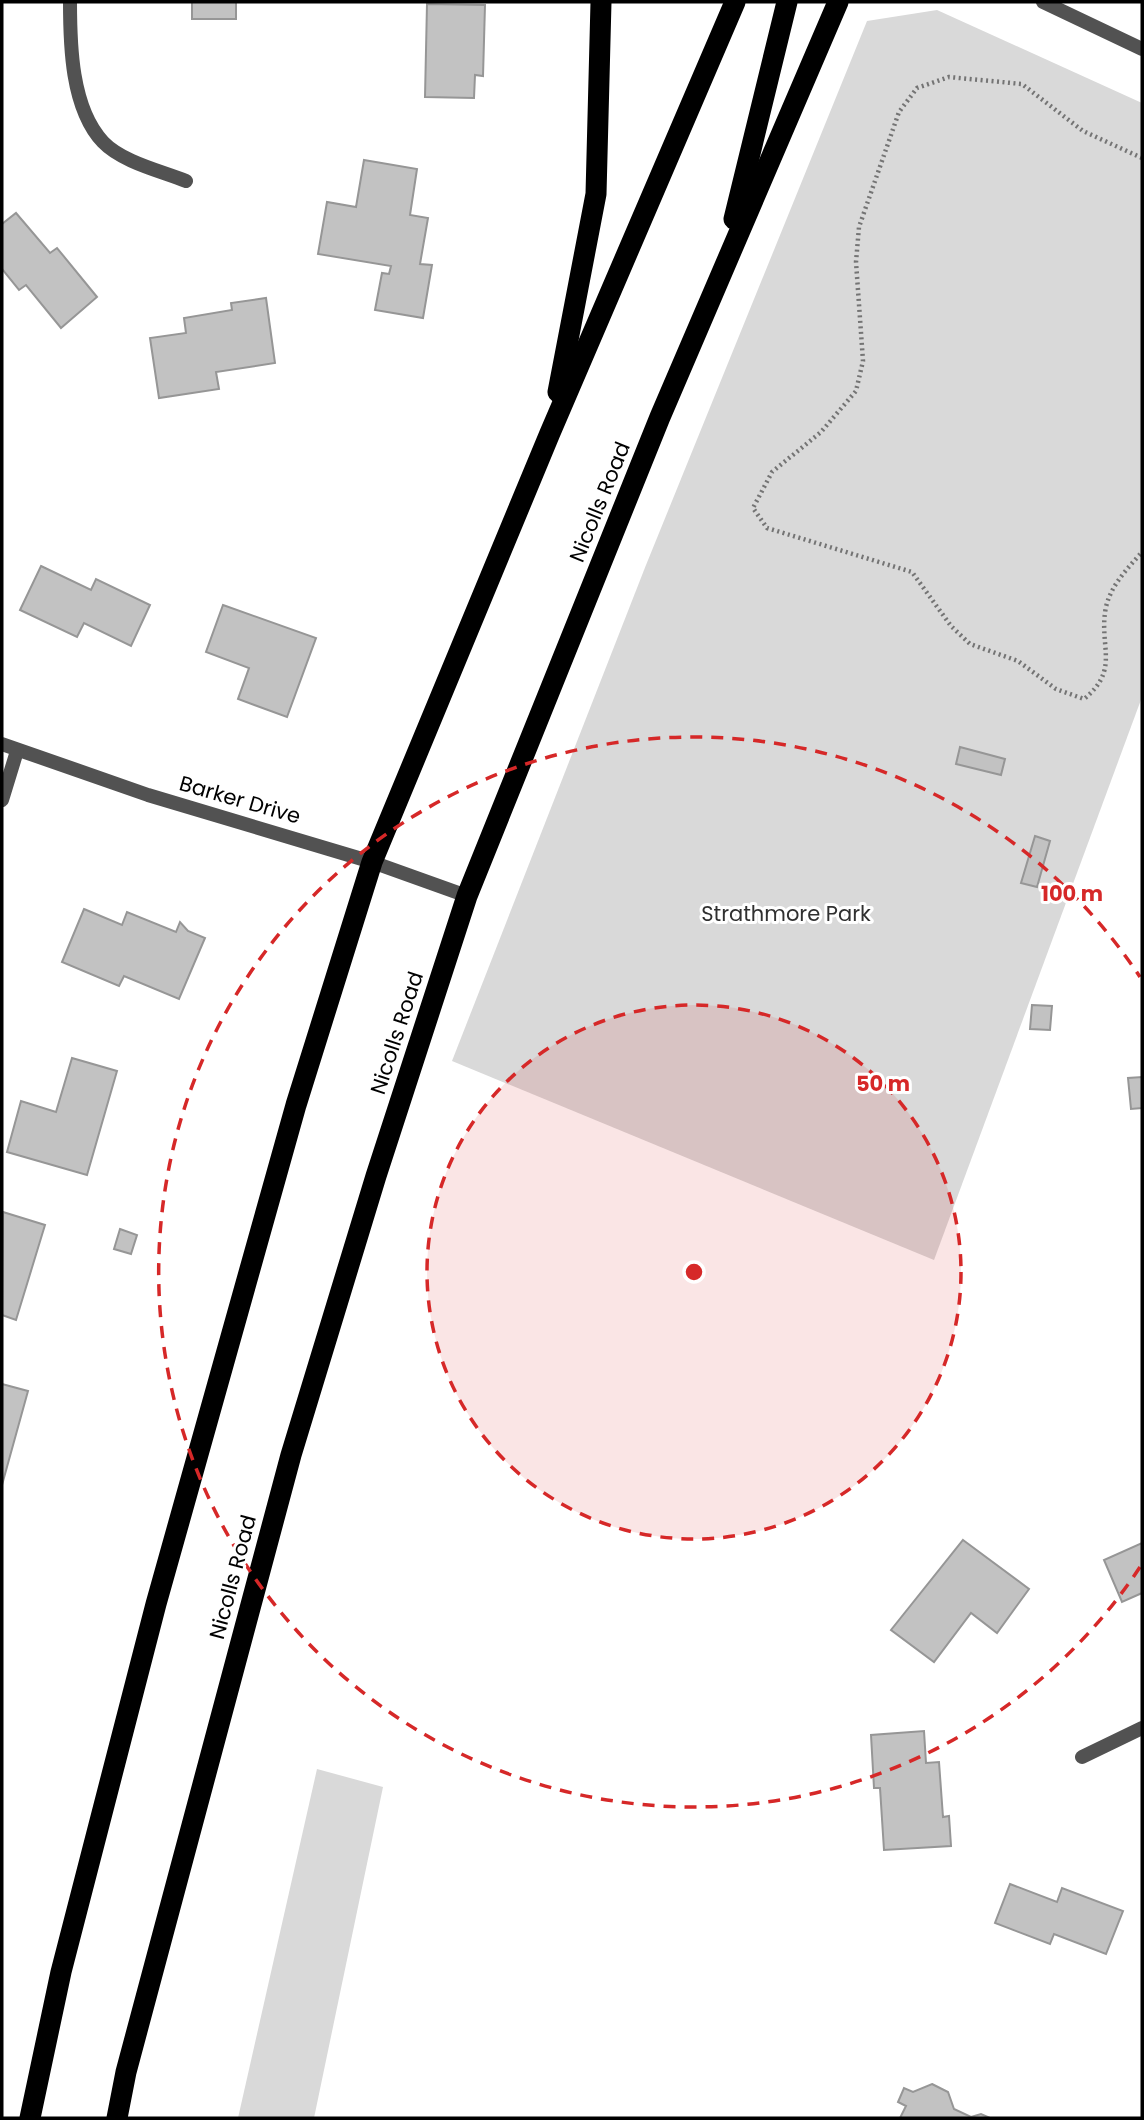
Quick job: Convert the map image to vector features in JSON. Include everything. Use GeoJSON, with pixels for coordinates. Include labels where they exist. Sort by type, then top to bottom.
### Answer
{"type":"FeatureCollection","features":[{"type":"Feature","properties":{"kind":"highway"},"geometry":{"type":"LineString","coordinates":[[550,433],[596,194],[601,2]]}},
{"type":"Feature","properties":{"kind":"highway"},"geometry":{"type":"LineString","coordinates":[[30,2118],[61,1972],[156,1604],[296,1105],[372,862],[550,433],[735,2]]}},
{"type":"Feature","properties":{"kind":"highway"},"geometry":{"type":"LineString","coordinates":[[719,279],[787,2]]}},
{"type":"Feature","properties":{"kind":"highway","name":"Nicolls Road"},"geometry":{"type":"LineString","coordinates":[[117,2118],[129,2058],[291,1455],[380,1163],[467,896],[660,417],[838,2]]}},
{"type":"Feature","properties":{"kind":"street"},"geometry":{"type":"LineString","coordinates":[[70,2],[72,72],[97,133],[103,142],[128,158],[186,181]]}},
{"type":"Feature","properties":{"kind":"street"},"geometry":{"type":"LineString","coordinates":[[1043,2],[1142,48]]}},
{"type":"Feature","properties":{"kind":"street","name":"Barker Drive"},"geometry":{"type":"LineString","coordinates":[[2,744],[148,795],[372,862],[467,896]]}},
{"type":"Feature","properties":{"kind":"street"},"geometry":{"type":"LineString","coordinates":[[2,800],[17,751]]}},
{"type":"Feature","properties":{"kind":"street"},"geometry":{"type":"LineString","coordinates":[[1082,1757],[1142,1728]]}},
{"type":"Feature","properties":{"kind":"path"},"geometry":{"type":"LineString","coordinates":[[1142,158],[1083,131],[1022,84],[949,77],[917,88],[899,112],[859,227],[856,262],[863,360],[856,391],[821,432],[772,472],[753,508],[767,528],[912,572],[951,626],[970,644],[1018,661],[1056,689],[1084,699],[1097,688],[1106,671],[1106,607],[1119,578],[1142,552]]}},
{"type":"Feature","properties":{"kind":"green space","name":"Strathmore Park"},"geometry":{"type":"Polygon","coordinates":[[[937,10],[1142,103],[1142,697],[934,1260],[452,1061],[646,565],[867,21],[937,10]]]}},
{"type":"Feature","properties":{"kind":"green space"},"geometry":{"type":"Polygon","coordinates":[[[317,1769],[383,1787],[314,2118],[238,2118],[317,1769]]]}},
{"type":"Feature","properties":{"kind":"building"},"geometry":{"type":"Polygon","coordinates":[[[192,2],[236,2],[236,19],[192,19],[192,2]]]}},
{"type":"Feature","properties":{"kind":"building"},"geometry":{"type":"Polygon","coordinates":[[[427,4],[485,5],[483,76],[475,75],[474,98],[425,97],[427,4]]]}},
{"type":"Feature","properties":{"kind":"building"},"geometry":{"type":"Polygon","coordinates":[[[364,160],[417,169],[410,215],[428,218],[420,264],[432,265],[423,318],[375,310],[382,273],[389,274],[391,266],[318,254],[327,202],[356,207],[364,160]]]}},
{"type":"Feature","properties":{"kind":"building"},"geometry":{"type":"Polygon","coordinates":[[[16,213],[50,253],[57,248],[97,297],[61,328],[26,285],[19,290],[2,269],[2,224],[16,213]]]}},
{"type":"Feature","properties":{"kind":"building"},"geometry":{"type":"Polygon","coordinates":[[[266,298],[275,363],[216,372],[219,389],[159,398],[150,338],[186,333],[184,318],[232,310],[231,303],[266,298]]]}},
{"type":"Feature","properties":{"kind":"building"},"geometry":{"type":"Polygon","coordinates":[[[41,566],[91,590],[96,579],[150,605],[131,646],[84,623],[77,637],[20,610],[41,566]]]}},
{"type":"Feature","properties":{"kind":"building"},"geometry":{"type":"Polygon","coordinates":[[[223,605],[316,638],[287,717],[238,699],[249,668],[206,652],[223,605]]]}},
{"type":"Feature","properties":{"kind":"building"},"geometry":{"type":"Polygon","coordinates":[[[960,747],[1005,759],[1001,775],[956,764],[960,747]]]}},
{"type":"Feature","properties":{"kind":"building"},"geometry":{"type":"Polygon","coordinates":[[[1035,836],[1050,841],[1037,887],[1021,883],[1035,836]]]}},
{"type":"Feature","properties":{"kind":"building"},"geometry":{"type":"Polygon","coordinates":[[[84,909],[122,925],[127,912],[176,932],[180,922],[188,931],[205,938],[179,999],[124,976],[119,986],[62,962],[84,909]]]}},
{"type":"Feature","properties":{"kind":"building"},"geometry":{"type":"Polygon","coordinates":[[[1032,1005],[1052,1006],[1050,1030],[1030,1029],[1032,1005]]]}},
{"type":"Feature","properties":{"kind":"building"},"geometry":{"type":"Polygon","coordinates":[[[72,1058],[117,1071],[87,1175],[7,1152],[21,1101],[56,1112],[72,1058]]]}},
{"type":"Feature","properties":{"kind":"building"},"geometry":{"type":"Polygon","coordinates":[[[1142,1077],[1142,1108],[1131,1109],[1128,1078],[1142,1077]]]}},
{"type":"Feature","properties":{"kind":"building"},"geometry":{"type":"Polygon","coordinates":[[[3,1212],[45,1225],[16,1320],[2,1315],[3,1212]]]}},
{"type":"Feature","properties":{"kind":"building"},"geometry":{"type":"Polygon","coordinates":[[[120,1229],[137,1235],[131,1254],[114,1249],[120,1229]]]}},
{"type":"Feature","properties":{"kind":"building"},"geometry":{"type":"Polygon","coordinates":[[[2,1384],[28,1391],[2,1485],[2,1384]]]}},
{"type":"Feature","properties":{"kind":"building"},"geometry":{"type":"Polygon","coordinates":[[[963,1540],[1029,1589],[997,1633],[971,1613],[934,1662],[891,1630],[963,1540]]]}},
{"type":"Feature","properties":{"kind":"building"},"geometry":{"type":"Polygon","coordinates":[[[1142,1543],[1142,1593],[1122,1602],[1104,1560],[1142,1543]]]}},
{"type":"Feature","properties":{"kind":"building"},"geometry":{"type":"Polygon","coordinates":[[[924,1731],[926,1763],[939,1762],[943,1817],[949,1816],[951,1846],[884,1850],[880,1788],[874,1788],[871,1735],[924,1731]]]}},
{"type":"Feature","properties":{"kind":"building"},"geometry":{"type":"Polygon","coordinates":[[[1010,1884],[1057,1902],[1062,1888],[1123,1911],[1106,1954],[1054,1934],[1050,1944],[995,1923],[1010,1884]]]}},
{"type":"Feature","properties":{"kind":"building"},"geometry":{"type":"Polygon","coordinates":[[[932,2084],[948,2092],[954,2109],[971,2117],[981,2114],[990,2118],[900,2118],[906,2106],[898,2102],[904,2088],[913,2092],[932,2084]]]}}]}
